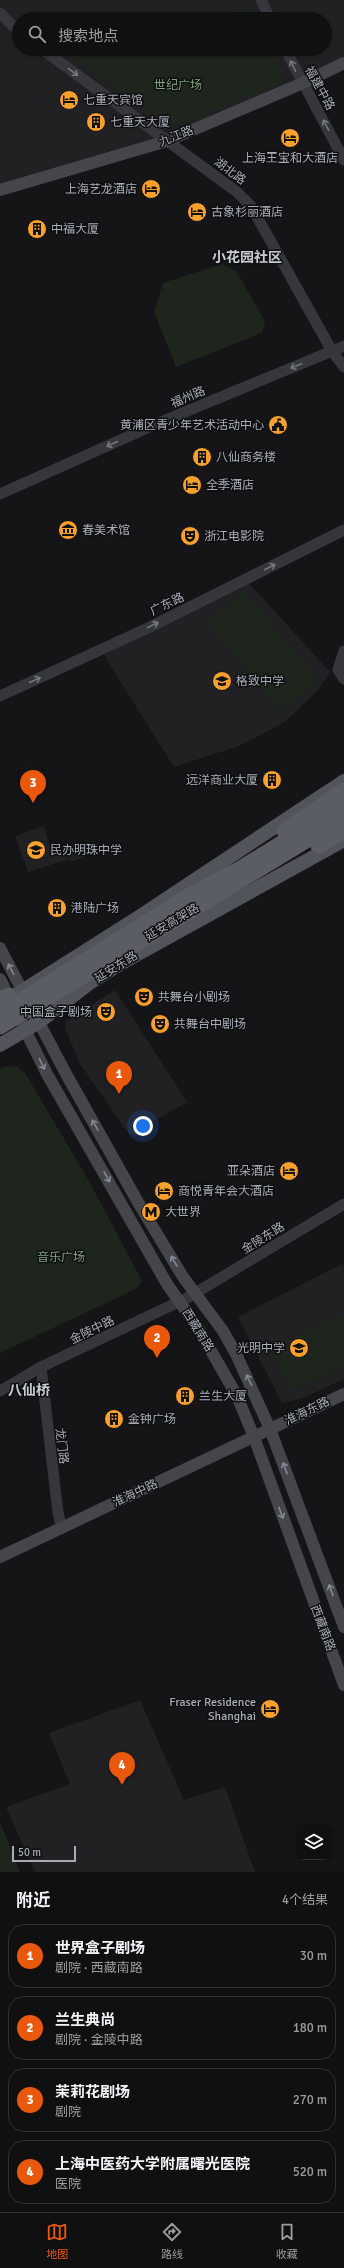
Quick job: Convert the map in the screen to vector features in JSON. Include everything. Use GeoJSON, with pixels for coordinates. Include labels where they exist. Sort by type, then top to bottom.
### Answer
{"type":"FeatureCollection","features":[{"type":"Feature","properties":{"kind":"highway"},"geometry":{"type":"LineString","coordinates":[[188,896],[344,790]]}},
{"type":"Feature","properties":{"kind":"highway","name":"延安高架路"},"geometry":{"type":"LineString","coordinates":[[0,1013],[188,896],[239,869],[344,804]]}},
{"type":"Feature","properties":{"kind":"highway","name":"延安高架路"},"geometry":{"type":"LineString","coordinates":[[0,1027],[344,818]]}},
{"type":"Feature","properties":{"kind":"highway"},"geometry":{"type":"LineString","coordinates":[[0,1036],[214,904],[344,831]]}},
{"type":"Feature","properties":{"kind":"main road","name":"九江路"},"geometry":{"type":"LineString","coordinates":[[0,190],[167,141],[303,83],[344,63]]}},
{"type":"Feature","properties":{"kind":"main road"},"geometry":{"type":"LineString","coordinates":[[7,997],[224,861],[344,780]]}},
{"type":"Feature","properties":{"kind":"main road"},"geometry":{"type":"LineString","coordinates":[[224,861],[271,842],[344,794]]}},
{"type":"Feature","properties":{"kind":"main road","name":"延安东路"},"geometry":{"type":"LineString","coordinates":[[301,864],[344,826]]}},
{"type":"Feature","properties":{"kind":"main road","name":"延安东路"},"geometry":{"type":"LineString","coordinates":[[0,1045],[39,1022],[91,982],[120,964],[344,840]]}},
{"type":"Feature","properties":{"kind":"main road"},"geometry":{"type":"LineString","coordinates":[[0,948],[7,997]]}},
{"type":"Feature","properties":{"kind":"main road"},"geometry":{"type":"LineString","coordinates":[[0,979],[7,997]]}},
{"type":"Feature","properties":{"kind":"main road","name":"西藏南路"},"geometry":{"type":"LineString","coordinates":[[7,997],[39,1022],[65,1072],[183,1277],[223,1331],[236,1354],[270,1429],[344,1627]]}},
{"type":"Feature","properties":{"kind":"main road","name":"西藏南路"},"geometry":{"type":"LineString","coordinates":[[7,997],[25,1029],[47,1074],[167,1284],[180,1302],[237,1396],[254,1437],[344,1685]]}},
{"type":"Feature","properties":{"kind":"main road","name":"淮海东路"},"geometry":{"type":"LineString","coordinates":[[270,1429],[344,1394]]}},
{"type":"Feature","properties":{"kind":"main road","name":"淮海中路"},"geometry":{"type":"LineString","coordinates":[[0,1557],[270,1429]]}},
{"type":"Feature","properties":{"kind":"street"},"geometry":{"type":"LineString","coordinates":[[261,0],[267,12]]}},
{"type":"Feature","properties":{"kind":"street"},"geometry":{"type":"LineString","coordinates":[[0,13],[12,25]]}},
{"type":"Feature","properties":{"kind":"street","name":"湖北路"},"geometry":{"type":"LineString","coordinates":[[52,56],[237,192],[251,206],[332,351],[344,367]]}},
{"type":"Feature","properties":{"kind":"street","name":"福建中路"},"geometry":{"type":"LineString","coordinates":[[289,56],[344,160]]}},
{"type":"Feature","properties":{"kind":"street","name":"福州路"},"geometry":{"type":"LineString","coordinates":[[0,494],[156,424],[344,346]]}},
{"type":"Feature","properties":{"kind":"street","name":"广东路"},"geometry":{"type":"LineString","coordinates":[[0,696],[150,627],[344,530]]}},
{"type":"Feature","properties":{"kind":"street"},"geometry":{"type":"LineString","coordinates":[[341,675],[344,651]]}},
{"type":"Feature","properties":{"kind":"street","name":"金陵东路"},"geometry":{"type":"LineString","coordinates":[[196,1294],[344,1204]]}},
{"type":"Feature","properties":{"kind":"street","name":"金陵中路"},"geometry":{"type":"LineString","coordinates":[[0,1391],[41,1367],[86,1348],[196,1294]]}},
{"type":"Feature","properties":{"kind":"street","name":"龙门路"},"geometry":{"type":"LineString","coordinates":[[41,1367],[58,1513],[62,1528]]}},
{"type":"Feature","properties":{"kind":"shaded area"},"geometry":{"type":"Polygon","coordinates":[[[0,0],[344,0],[344,63],[167,141],[0,190],[0,0]]]}},
{"type":"Feature","properties":{"kind":"shaded area","name":"格致中学"},"geometry":{"type":"Polygon","coordinates":[[[249,583],[330,672],[318,690],[285,722],[239,746],[174,767],[103,654],[249,583]]]}},
{"type":"Feature","properties":{"kind":"shaded area","name":"民办明珠中学"},"geometry":{"type":"Polygon","coordinates":[[[44,826],[51,851],[72,847],[71,844],[80,842],[85,857],[70,862],[69,859],[28,872],[15,836],[44,826]]]}},
{"type":"Feature","properties":{"kind":"shaded area"},"geometry":{"type":"Polygon","coordinates":[[[115,990],[187,1102],[147,1125],[150,1129],[138,1136],[129,1134],[80,1064],[65,1028],[66,1021],[115,990]]]}},
{"type":"Feature","properties":{"kind":"shaded area","name":"光明中学"},"geometry":{"type":"Polygon","coordinates":[[[342,1264],[344,1267],[344,1379],[304,1398],[282,1403],[238,1317],[342,1264]]]}},
{"type":"Feature","properties":{"kind":"shaded area"},"geometry":{"type":"Polygon","coordinates":[[[140,1700],[184,1800],[225,1787],[255,1872],[35,1872],[6,1807],[70,1784],[49,1733],[140,1700]]]}},
{"type":"Feature","properties":{"kind":"green space"},"geometry":{"type":"Polygon","coordinates":[[[252,7],[254,12],[230,12],[252,7]]]}},
{"type":"Feature","properties":{"kind":"green space","name":"世纪广场"},"geometry":{"type":"Polygon","coordinates":[[[69,56],[273,56],[284,81],[209,111],[214,117],[173,126],[69,56]]]}},
{"type":"Feature","properties":{"kind":"green space"},"geometry":{"type":"Polygon","coordinates":[[[222,264],[236,271],[265,321],[262,333],[176,367],[154,312],[163,283],[222,264]]]}},
{"type":"Feature","properties":{"kind":"green space"},"geometry":{"type":"Polygon","coordinates":[[[244,591],[318,680],[280,711],[207,622],[244,591]]]}},
{"type":"Feature","properties":{"kind":"green space","name":"音乐广场"},"geometry":{"type":"Polygon","coordinates":[[[7,1066],[17,1067],[25,1073],[89,1181],[142,1281],[137,1288],[0,1353],[0,1069],[7,1066]]]}},
{"type":"Feature","properties":{"kind":"green space"},"geometry":{"type":"Polygon","coordinates":[[[341,1314],[344,1320],[344,1365],[291,1391],[270,1350],[341,1314]]]}},
{"type":"Feature","properties":{"kind":"green space"},"geometry":{"type":"Polygon","coordinates":[[[0,1822],[20,1872],[0,1872],[0,1822]]]}},
{"type":"Feature","properties":{"kind":"place","name":"七重天宾馆"},"geometry":{"type":"Point","coordinates":[69,100]}},
{"type":"Feature","properties":{"kind":"place","name":"七重天大厦"},"geometry":{"type":"Point","coordinates":[96,122]}},
{"type":"Feature","properties":{"kind":"place","name":"上海王宝和大酒店"},"geometry":{"type":"Point","coordinates":[290,138]}},
{"type":"Feature","properties":{"kind":"place","name":"上海艺龙酒店"},"geometry":{"type":"Point","coordinates":[151,189]}},
{"type":"Feature","properties":{"kind":"place","name":"古象杉丽酒店"},"geometry":{"type":"Point","coordinates":[197,212]}},
{"type":"Feature","properties":{"kind":"place","name":"中福大厦"},"geometry":{"type":"Point","coordinates":[37,229]}},
{"type":"Feature","properties":{"kind":"place","name":"黄浦区青少年艺术活动中心"},"geometry":{"type":"Point","coordinates":[278,425]}},
{"type":"Feature","properties":{"kind":"place","name":"八仙商务楼"},"geometry":{"type":"Point","coordinates":[202,457]}},
{"type":"Feature","properties":{"kind":"place","name":"全季酒店"},"geometry":{"type":"Point","coordinates":[192,485]}},
{"type":"Feature","properties":{"kind":"place","name":"春美术馆"},"geometry":{"type":"Point","coordinates":[68,530]}},
{"type":"Feature","properties":{"kind":"place","name":"浙江电影院"},"geometry":{"type":"Point","coordinates":[190,536]}},
{"type":"Feature","properties":{"kind":"place","name":"格致中学"},"geometry":{"type":"Point","coordinates":[222,681]}},
{"type":"Feature","properties":{"kind":"place","name":"远洋商业大厦"},"geometry":{"type":"Point","coordinates":[272,780]}},
{"type":"Feature","properties":{"kind":"place","name":"茉莉花剧场"},"geometry":{"type":"Point","coordinates":[33,803]}},
{"type":"Feature","properties":{"kind":"place","name":"民办明珠中学"},"geometry":{"type":"Point","coordinates":[36,850]}},
{"type":"Feature","properties":{"kind":"place","name":"港陆广场"},"geometry":{"type":"Point","coordinates":[57,908]}},
{"type":"Feature","properties":{"kind":"place","name":"共舞台小剧场"},"geometry":{"type":"Point","coordinates":[144,997]}},
{"type":"Feature","properties":{"kind":"place","name":"中国盒子剧场"},"geometry":{"type":"Point","coordinates":[106,1012]}},
{"type":"Feature","properties":{"kind":"place","name":"共舞台中剧场"},"geometry":{"type":"Point","coordinates":[160,1024]}},
{"type":"Feature","properties":{"kind":"place","name":"世界盒子剧场"},"geometry":{"type":"Point","coordinates":[119,1094]}},
{"type":"Feature","properties":{"kind":"place","name":"亚朵酒店"},"geometry":{"type":"Point","coordinates":[289,1171]}},
{"type":"Feature","properties":{"kind":"place","name":"商悦青年会大酒店"},"geometry":{"type":"Point","coordinates":[164,1191]}},
{"type":"Feature","properties":{"kind":"place","name":"大世界"},"geometry":{"type":"Point","coordinates":[151,1212]}},
{"type":"Feature","properties":{"kind":"place","name":"光明中学"},"geometry":{"type":"Point","coordinates":[299,1348]}},
{"type":"Feature","properties":{"kind":"place","name":"兰生典尚"},"geometry":{"type":"Point","coordinates":[157,1358]}},
{"type":"Feature","properties":{"kind":"place","name":"兰生大厦"},"geometry":{"type":"Point","coordinates":[185,1396]}},
{"type":"Feature","properties":{"kind":"place","name":"金钟广场"},"geometry":{"type":"Point","coordinates":[114,1419]}},
{"type":"Feature","properties":{"kind":"place","name":"Fraser Residence Shanghai"},"geometry":{"type":"Point","coordinates":[270,1709]}},
{"type":"Feature","properties":{"kind":"place","name":"上海中医药大学附属曙光医院"},"geometry":{"type":"Point","coordinates":[122,1785]}},
{"type":"Feature","properties":{"kind":"district","name":"小花园社区"},"geometry":{"type":"Point","coordinates":[247,257]}},
{"type":"Feature","properties":{"kind":"district","name":"八仙桥"},"geometry":{"type":"Point","coordinates":[29,1390]}}]}
